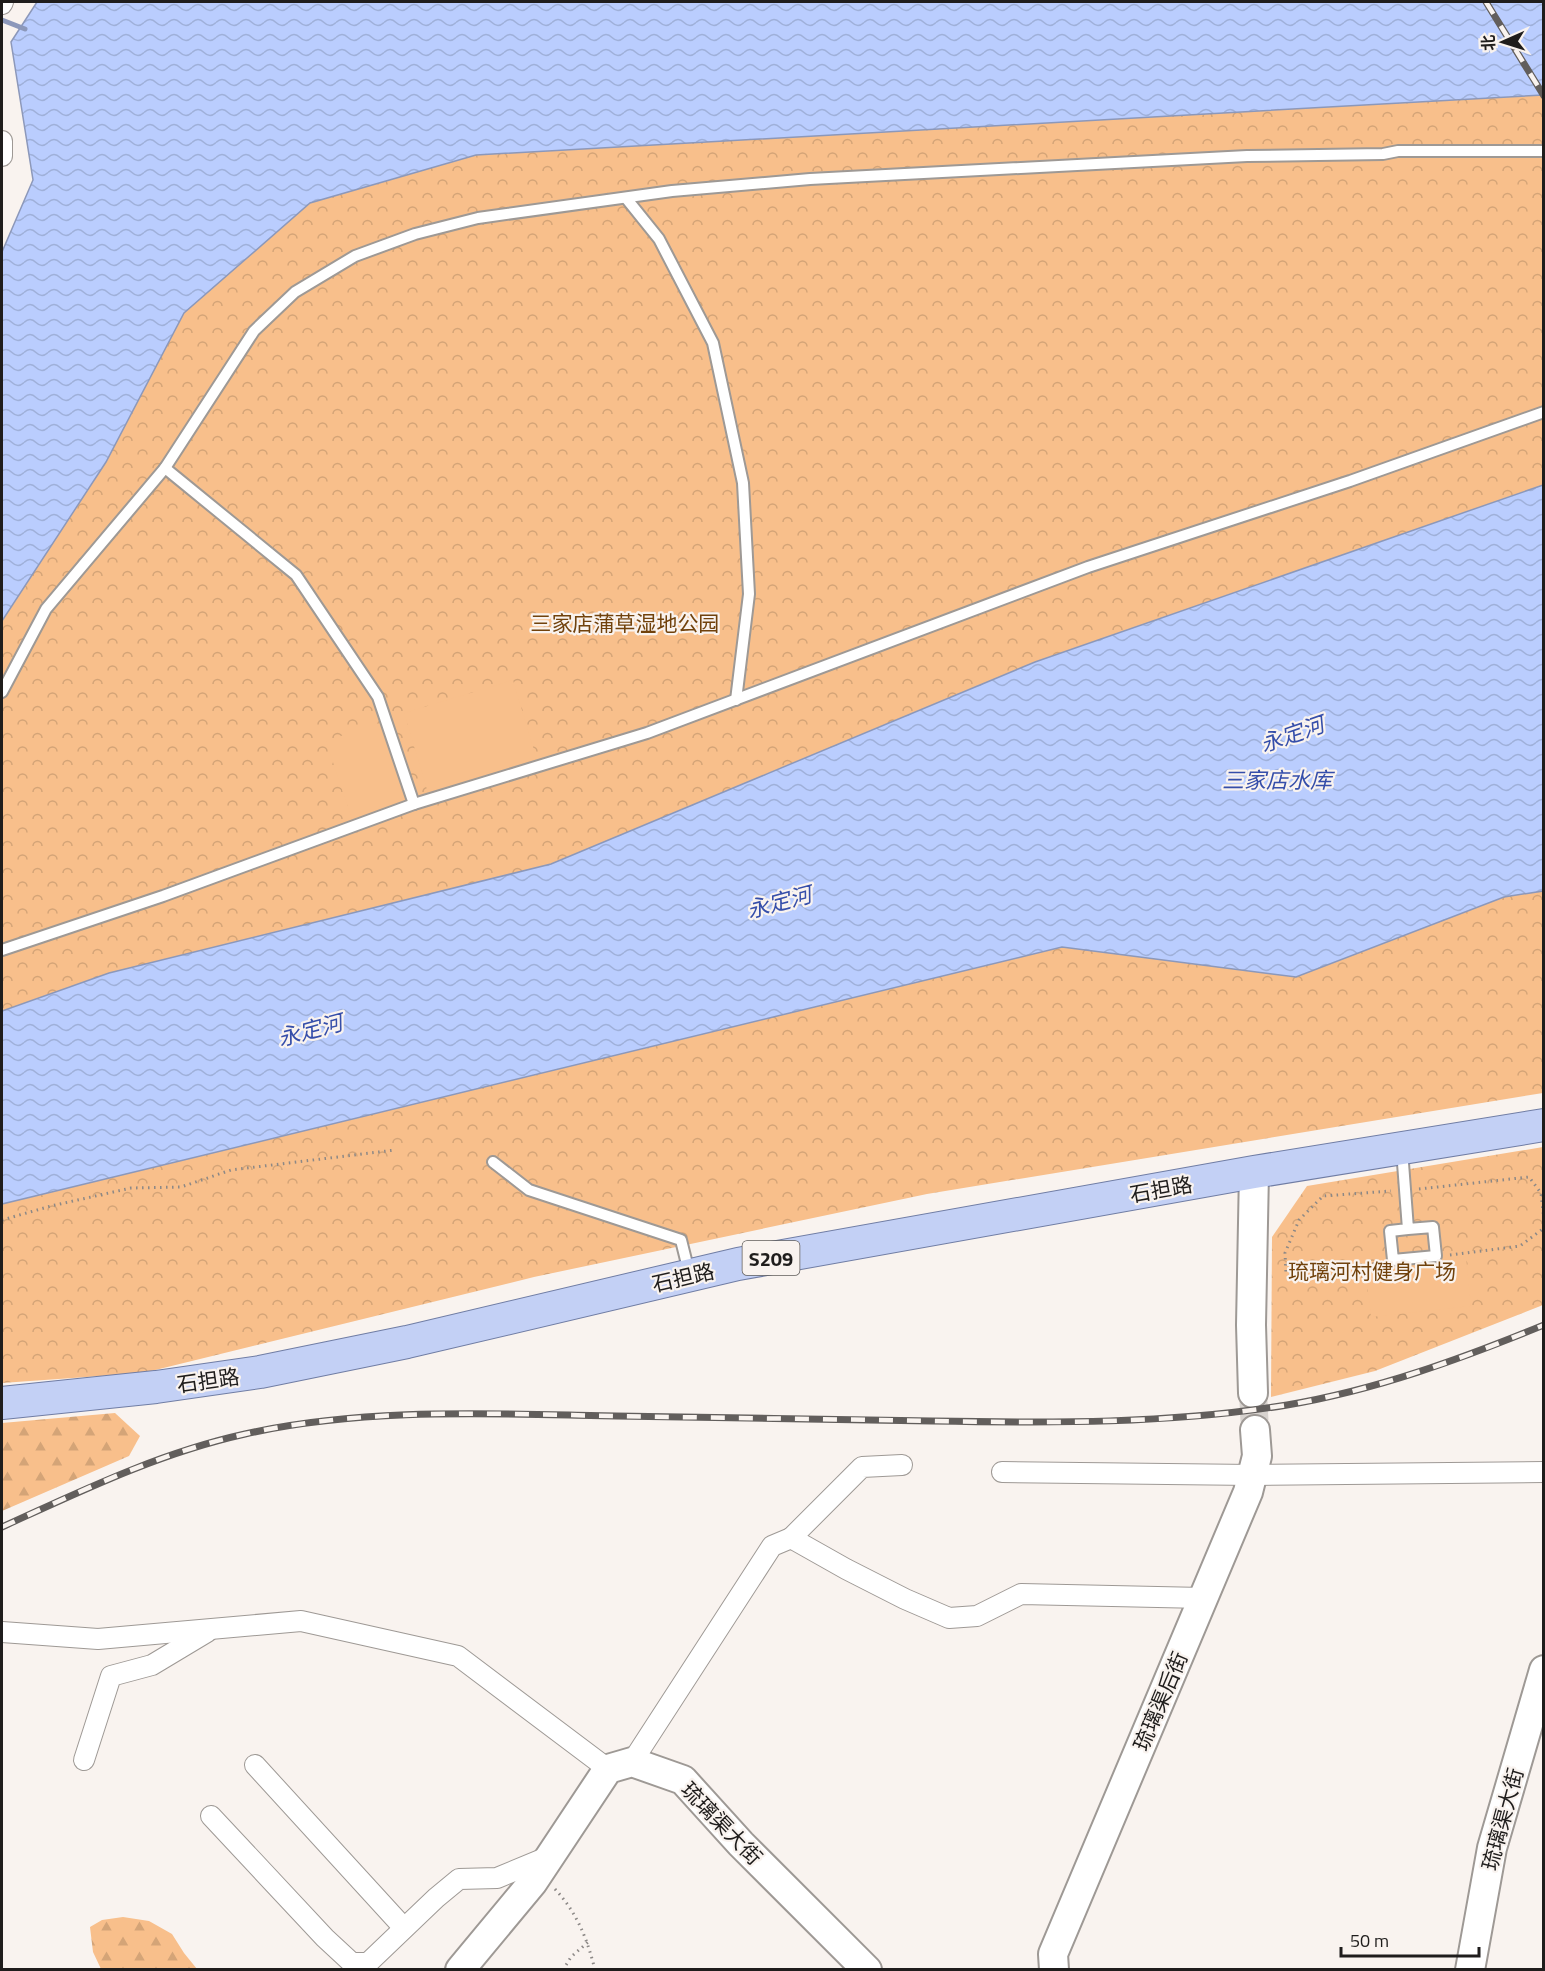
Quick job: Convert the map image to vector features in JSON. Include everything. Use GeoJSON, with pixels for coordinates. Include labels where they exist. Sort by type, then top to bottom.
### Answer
{"type":"FeatureCollection","features":[{"type":"Feature","properties":{"kind":"main road","name":"石担路"},"geometry":{"type":"LineString","coordinates":[[2,1403],[156,1388],[260,1372],[407,1342],[738,1264],[1254,1172],[1544,1125]]}},
{"type":"Feature","properties":{"kind":"street"},"geometry":{"type":"LineString","coordinates":[[2,141],[2,156]]}},
{"type":"Feature","properties":{"kind":"street"},"geometry":{"type":"LineString","coordinates":[[1253,1393],[1251,1325],[1254,1172]]}},
{"type":"Feature","properties":{"kind":"street","name":"琉璃渠后街"},"geometry":{"type":"LineString","coordinates":[[1054,1970],[1053,1954],[1248,1492],[1257,1456],[1255,1430]]}},
{"type":"Feature","properties":{"kind":"street"},"geometry":{"type":"LineString","coordinates":[[460,1970],[620,1765],[772,1546],[791,1538],[862,1467],[902,1465]]}},
{"type":"Feature","properties":{"kind":"street"},"geometry":{"type":"LineString","coordinates":[[1002,1472],[1253,1474],[1544,1472]]}},
{"type":"Feature","properties":{"kind":"street"},"geometry":{"type":"LineString","coordinates":[[791,1538],[895,1594],[949,1618],[977,1616],[1021,1594],[1203,1598]]}},
{"type":"Feature","properties":{"kind":"street"},"geometry":{"type":"LineString","coordinates":[[2,1632],[98,1640],[302,1621],[458,1656],[620,1765]]}},
{"type":"Feature","properties":{"kind":"street"},"geometry":{"type":"LineString","coordinates":[[84,1760],[111,1676],[152,1665],[212,1629]]}},
{"type":"Feature","properties":{"kind":"street","name":"琉璃渠大街"},"geometry":{"type":"LineString","coordinates":[[1470,1970],[1492,1848],[1544,1670]]}},
{"type":"Feature","properties":{"kind":"street"},"geometry":{"type":"LineString","coordinates":[[255,1765],[404,1928]]}},
{"type":"Feature","properties":{"kind":"street","name":"琉璃渠大街"},"geometry":{"type":"LineString","coordinates":[[620,1765],[683,1780],[741,1844],[867,1970]]}},
{"type":"Feature","properties":{"kind":"street"},"geometry":{"type":"LineString","coordinates":[[211,1816],[325,1938],[352,1963],[368,1963],[459,1879],[497,1878],[545,1864]]}},
{"type":"Feature","properties":{"kind":"lane"},"geometry":{"type":"LineString","coordinates":[[2,692],[46,609],[165,468],[254,331],[295,292],[355,256],[416,234],[478,218],[672,191],[810,179],[1188,159],[1383,154],[1398,151],[1544,151]]}},
{"type":"Feature","properties":{"kind":"lane"},"geometry":{"type":"LineString","coordinates":[[626,198],[659,239],[713,343],[743,483],[749,594],[736,700]]}},
{"type":"Feature","properties":{"kind":"lane"},"geometry":{"type":"LineString","coordinates":[[2,950],[164,896],[414,804],[647,733],[1088,567],[1350,481],[1544,412]]}},
{"type":"Feature","properties":{"kind":"lane"},"geometry":{"type":"LineString","coordinates":[[165,468],[296,575],[378,697],[414,804]]}},
{"type":"Feature","properties":{"kind":"lane"},"geometry":{"type":"LineString","coordinates":[[1401,1147],[1408,1229]]}},
{"type":"Feature","properties":{"kind":"lane"},"geometry":{"type":"LineString","coordinates":[[493,1162],[529,1190],[681,1240],[690,1276]]}},
{"type":"Feature","properties":{"kind":"lane"},"geometry":{"type":"LineString","coordinates":[[1433,1227],[1436,1256],[1393,1260],[1390,1231],[1408,1229],[1433,1227]]}},
{"type":"Feature","properties":{"kind":"path"},"geometry":{"type":"LineString","coordinates":[[2,1220],[131,1188],[181,1187],[231,1170],[394,1150]]}},
{"type":"Feature","properties":{"kind":"path"},"geometry":{"type":"LineString","coordinates":[[1393,1260],[1286,1273],[1285,1252],[1299,1220],[1323,1196],[1529,1177],[1541,1192],[1544,1220]]}},
{"type":"Feature","properties":{"kind":"path"},"geometry":{"type":"LineString","coordinates":[[1436,1256],[1520,1246],[1544,1228]]}},
{"type":"Feature","properties":{"kind":"path"},"geometry":{"type":"LineString","coordinates":[[545,1864],[588,1942],[595,1970]]}},
{"type":"Feature","properties":{"kind":"path"},"geometry":{"type":"LineString","coordinates":[[563,1970],[571,1957],[588,1942]]}},
{"type":"Feature","properties":{"kind":"green space","name":"三家店蒲草湿地公园"},"geometry":{"type":"Polygon","coordinates":[[[37,2],[1543,2],[1543,1093],[927,1194],[534,1277],[143,1373],[2,1383],[2,252],[33,180],[11,42],[37,2]]]}},
{"type":"Feature","properties":{"kind":"green space"},"geometry":{"type":"Polygon","coordinates":[[[513,680],[537,760],[428,793],[404,713],[513,680]]]}},
{"type":"Feature","properties":{"kind":"green space"},"geometry":{"type":"Polygon","coordinates":[[[383,722],[409,801],[352,820],[326,741],[383,722]]]}},
{"type":"Feature","properties":{"kind":"green space","name":"琉璃河村健身广场"},"geometry":{"type":"Polygon","coordinates":[[[1543,1147],[1543,1305],[1375,1371],[1271,1397],[1272,1237],[1307,1186],[1543,1147]]]}},
{"type":"Feature","properties":{"kind":"green space"},"geometry":{"type":"Polygon","coordinates":[[[1466,1257],[1471,1306],[1371,1317],[1365,1268],[1466,1257]]]}},
{"type":"Feature","properties":{"kind":"green space"},"geometry":{"type":"Polygon","coordinates":[[[115,1413],[140,1436],[129,1456],[2,1511],[2,1423],[115,1413]]]}},
{"type":"Feature","properties":{"kind":"green space"},"geometry":{"type":"Polygon","coordinates":[[[123,1917],[149,1921],[172,1934],[197,1969],[101,1969],[93,1952],[90,1927],[102,1920],[123,1917]]]}},
{"type":"Feature","properties":{"kind":"water"},"geometry":{"type":"Polygon","coordinates":[[[37,2],[1543,2],[1543,95],[476,155],[310,203],[184,313],[106,462],[2,621],[2,252],[33,180],[11,42],[37,2]]]}},
{"type":"Feature","properties":{"kind":"water","name":"三家店水库"},"geometry":{"type":"Polygon","coordinates":[[[1543,485],[1543,891],[1504,897],[1296,977],[1062,947],[2,1204],[2,1011],[109,973],[551,864],[1035,662],[1543,485]]]}},
{"type":"Feature","properties":{"kind":"waterway"},"geometry":{"type":"LineString","coordinates":[[2,20],[25,29]]}},
{"type":"Feature","properties":{"kind":"tunnel"},"geometry":{"type":"LineString","coordinates":[[1253,1393],[1255,1430]]}},
{"type":"Feature","properties":{"kind":"railway"},"geometry":{"type":"LineString","coordinates":[[1486,2],[1544,96]]}},
{"type":"Feature","properties":{"kind":"railway"},"geometry":{"type":"LineString","coordinates":[[2,1527],[91,1487],[182,1451],[245,1434],[291,1425],[430,1414],[1021,1422],[1110,1421],[1199,1416],[1287,1405],[1353,1391],[1450,1361],[1544,1325]]}},
{"type":"Feature","properties":{"kind":"water label","name":"永定河"},"geometry":{"type":"Point","coordinates":[1292,734]}},
{"type":"Feature","properties":{"kind":"water label","name":"永定河"},"geometry":{"type":"Point","coordinates":[779,902]}},
{"type":"Feature","properties":{"kind":"water label","name":"永定河"},"geometry":{"type":"Point","coordinates":[310,1030]}}]}
